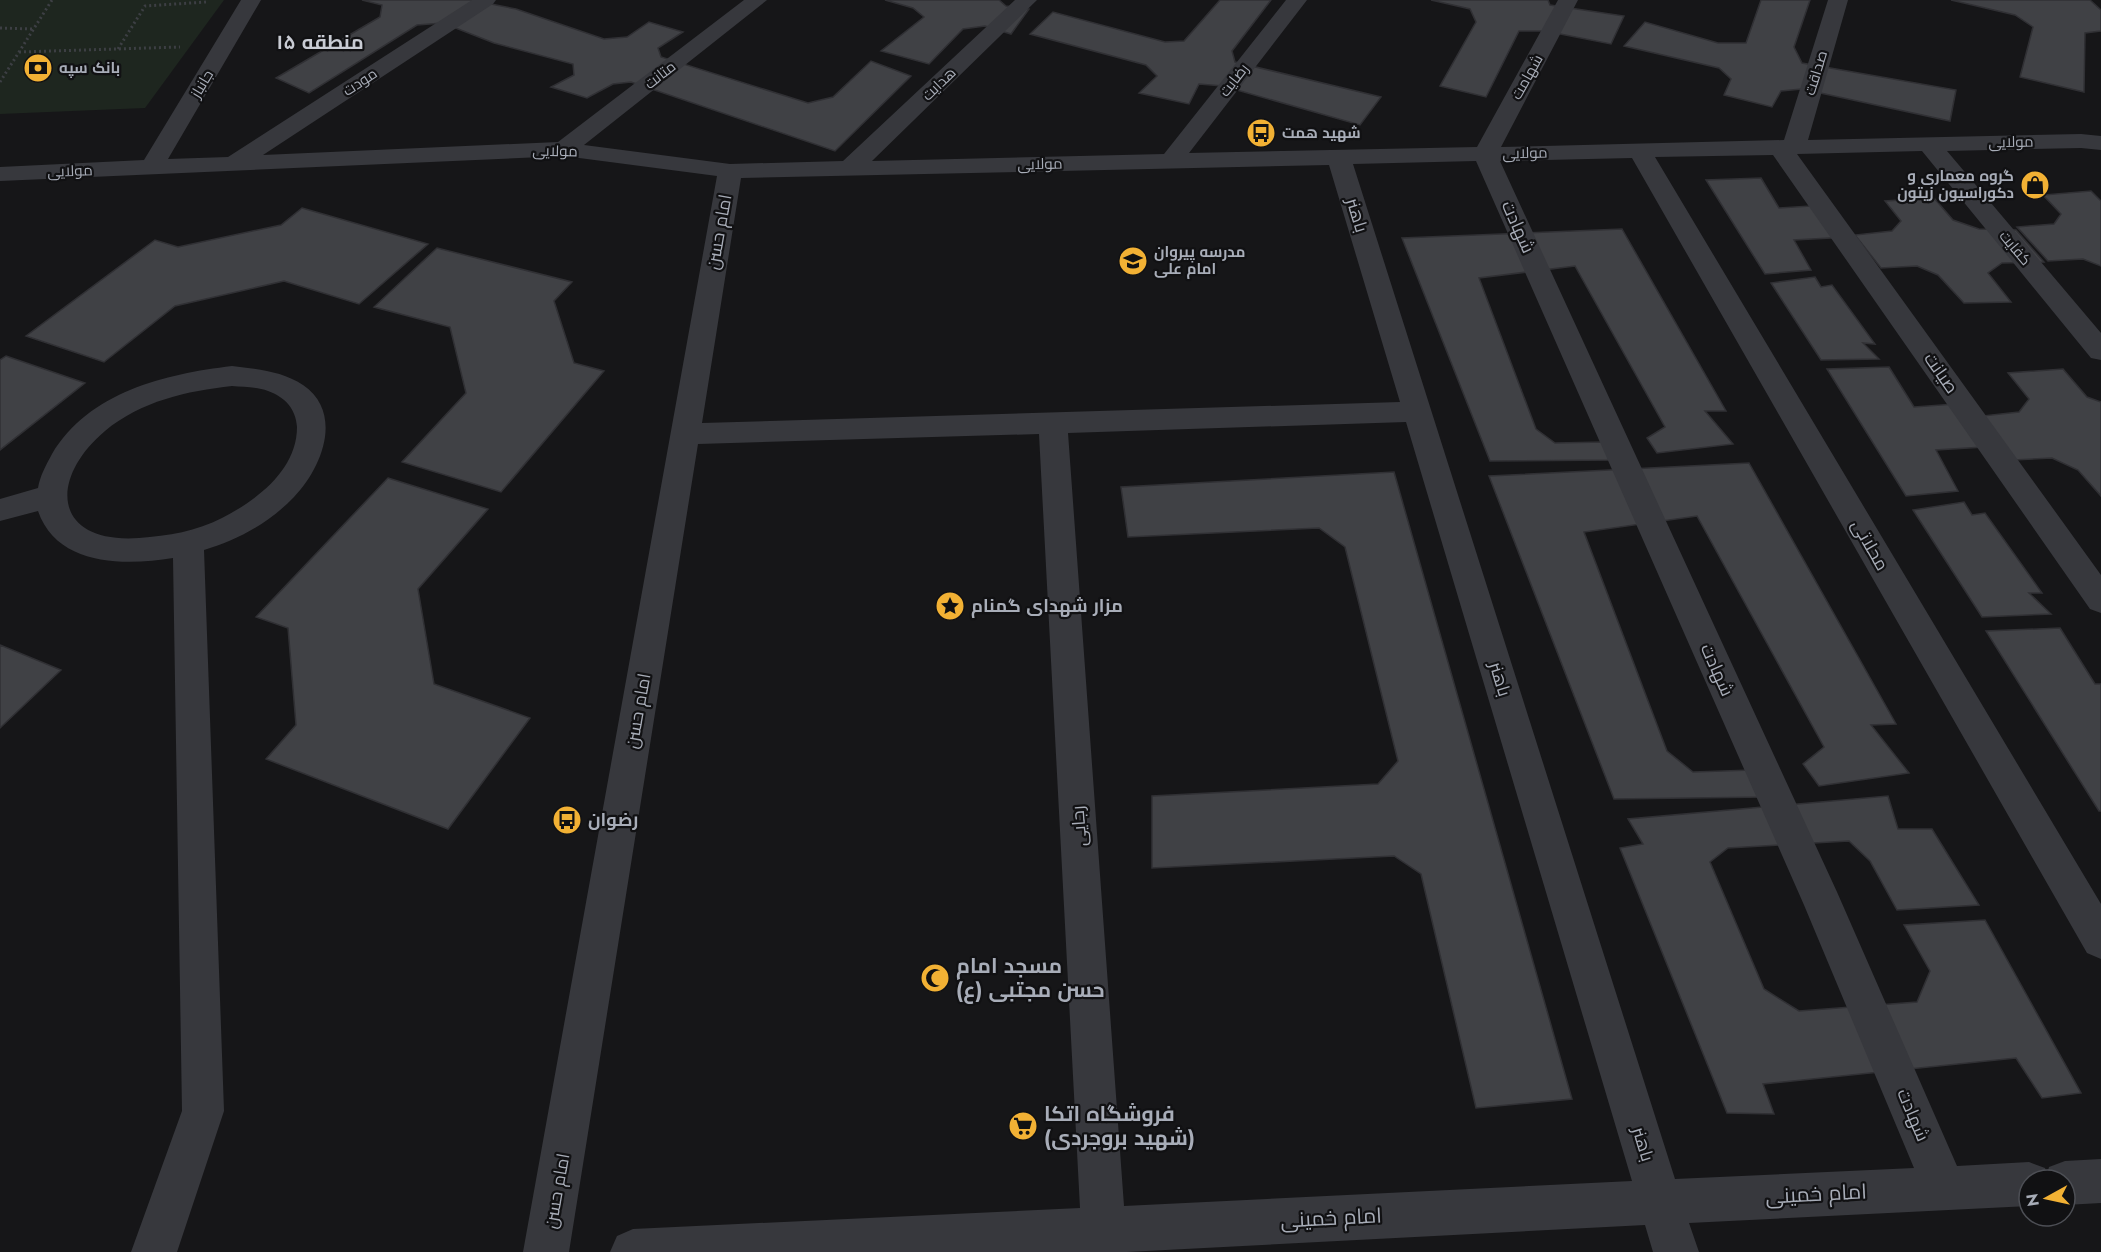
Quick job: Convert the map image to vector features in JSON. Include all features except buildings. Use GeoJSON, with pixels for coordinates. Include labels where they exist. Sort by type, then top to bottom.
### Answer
{"type":"FeatureCollection","features":[{"type":"Feature","properties":{"kind":"street","name":"جانباز"},"geometry":{"type":"LineString","coordinates":[[152,167],[251,0]]}},
{"type":"Feature","properties":{"kind":"street","name":"مودت"},"geometry":{"type":"LineString","coordinates":[[234,164],[486,0]]}},
{"type":"Feature","properties":{"kind":"street","name":"متانت"},"geometry":{"type":"LineString","coordinates":[[564,149],[757,0]]}},
{"type":"Feature","properties":{"kind":"street","name":"هدایت"},"geometry":{"type":"LineString","coordinates":[[850,168],[1027,0]]}},
{"type":"Feature","properties":{"kind":"street","name":"رضایت"},"geometry":{"type":"LineString","coordinates":[[1171,161],[1297,0]]}},
{"type":"Feature","properties":{"kind":"street","name":"شهامت"},"geometry":{"type":"LineString","coordinates":[[1485,154],[1569,0]]}},
{"type":"Feature","properties":{"kind":"street","name":"صداقت"},"geometry":{"type":"LineString","coordinates":[[1787,147],[1838,0]]}},
{"type":"Feature","properties":{"kind":"street","name":"مولايی"},"geometry":{"type":"LineString","coordinates":[[0,174],[564,149],[730,171],[2094,140]]}},
{"type":"Feature","properties":{"kind":"street"},"geometry":{"type":"LineString","coordinates":[[2094,140],[2101,163]]}},
{"type":"Feature","properties":{"kind":"street","name":"کفایت"},"geometry":{"type":"LineString","coordinates":[[1929,144],[2101,351]]}},
{"type":"Feature","properties":{"kind":"street","name":"صیانت"},"geometry":{"type":"LineString","coordinates":[[1787,147],[2101,600]]}},
{"type":"Feature","properties":{"kind":"street","name":"محلاتی"},"geometry":{"type":"LineString","coordinates":[[1640,150],[2101,940]]}},
{"type":"Feature","properties":{"kind":"street","name":"شهادت"},"geometry":{"type":"LineString","coordinates":[[1485,154],[1824,905],[1945,1188]]}},
{"type":"Feature","properties":{"kind":"street","name":"باهنر"},"geometry":{"type":"LineString","coordinates":[[1339,157],[1676,1252]]}},
{"type":"Feature","properties":{"kind":"street","name":"امام حسن"},"geometry":{"type":"LineString","coordinates":[[546,1252],[730,171]]}},
{"type":"Feature","properties":{"kind":"street"},"geometry":{"type":"LineString","coordinates":[[232,376],[267,380],[294,392],[310,411],[313,436],[303,464],[280,493],[247,519],[204,538],[159,550],[115,551],[80,541],[57,522],[50,496],[59,466],[80,437],[113,411],[153,391],[194,380],[232,376]]}},
{"type":"Feature","properties":{"kind":"street"},"geometry":{"type":"LineString","coordinates":[[685,434],[1418,412]]}},
{"type":"Feature","properties":{"kind":"street","name":"رجایی"},"geometry":{"type":"LineString","coordinates":[[1053,423],[1105,1241]]}},
{"type":"Feature","properties":{"kind":"street"},"geometry":{"type":"LineString","coordinates":[[0,510],[50,496]]}},
{"type":"Feature","properties":{"kind":"street"},"geometry":{"type":"LineString","coordinates":[[154,1252],[203,1111],[188,543]]}},
{"type":"Feature","properties":{"kind":"street"},"geometry":{"type":"LineString","coordinates":[[2077,1182],[2101,1181]]}},
{"type":"Feature","properties":{"kind":"street","name":"امام خمینی"},"geometry":{"type":"LineString","coordinates":[[633,1252],[1105,1241],[1661,1202],[2017,1185]]}},
{"type":"Feature","properties":{"kind":"path"},"geometry":{"type":"LineString","coordinates":[[0,82],[52,0]]}},
{"type":"Feature","properties":{"kind":"path"},"geometry":{"type":"LineString","coordinates":[[117,49],[145,6],[214,2]]}},
{"type":"Feature","properties":{"kind":"path"},"geometry":{"type":"LineString","coordinates":[[0,28],[32,29]]}},
{"type":"Feature","properties":{"kind":"path"},"geometry":{"type":"LineString","coordinates":[[19,52],[224,46]]}},
{"type":"Feature","properties":{"kind":"shaded area"},"geometry":{"type":"Polygon","coordinates":[[[0,0],[224,0],[145,108],[0,114],[0,0]]]}},
{"type":"Feature","properties":{"kind":"place","name":"بانک سپه"},"geometry":{"type":"Point","coordinates":[38,68]}},
{"type":"Feature","properties":{"kind":"place","name":"شهید همت"},"geometry":{"type":"Point","coordinates":[1261,133]}},
{"type":"Feature","properties":{"kind":"place","name":"گروه معماری و دکوراسیون زیتون"},"geometry":{"type":"Point","coordinates":[2035,185]}},
{"type":"Feature","properties":{"kind":"place","name":"مدرسه پیروان امام علی"},"geometry":{"type":"Point","coordinates":[1133,261]}},
{"type":"Feature","properties":{"kind":"place","name":"مزار شهدای گمنام"},"geometry":{"type":"Point","coordinates":[950,606]}},
{"type":"Feature","properties":{"kind":"place","name":"رضوان"},"geometry":{"type":"Point","coordinates":[567,820]}},
{"type":"Feature","properties":{"kind":"place","name":"مسجد امام حسن مجتبی (ع)"},"geometry":{"type":"Point","coordinates":[935,978]}},
{"type":"Feature","properties":{"kind":"place","name":"فروشگاه اتکا (شهید بروجردی)"},"geometry":{"type":"Point","coordinates":[1023,1126]}},
{"type":"Feature","properties":{"kind":"district","name":"منطقه ۱۵"},"geometry":{"type":"Point","coordinates":[320,42]}}]}
